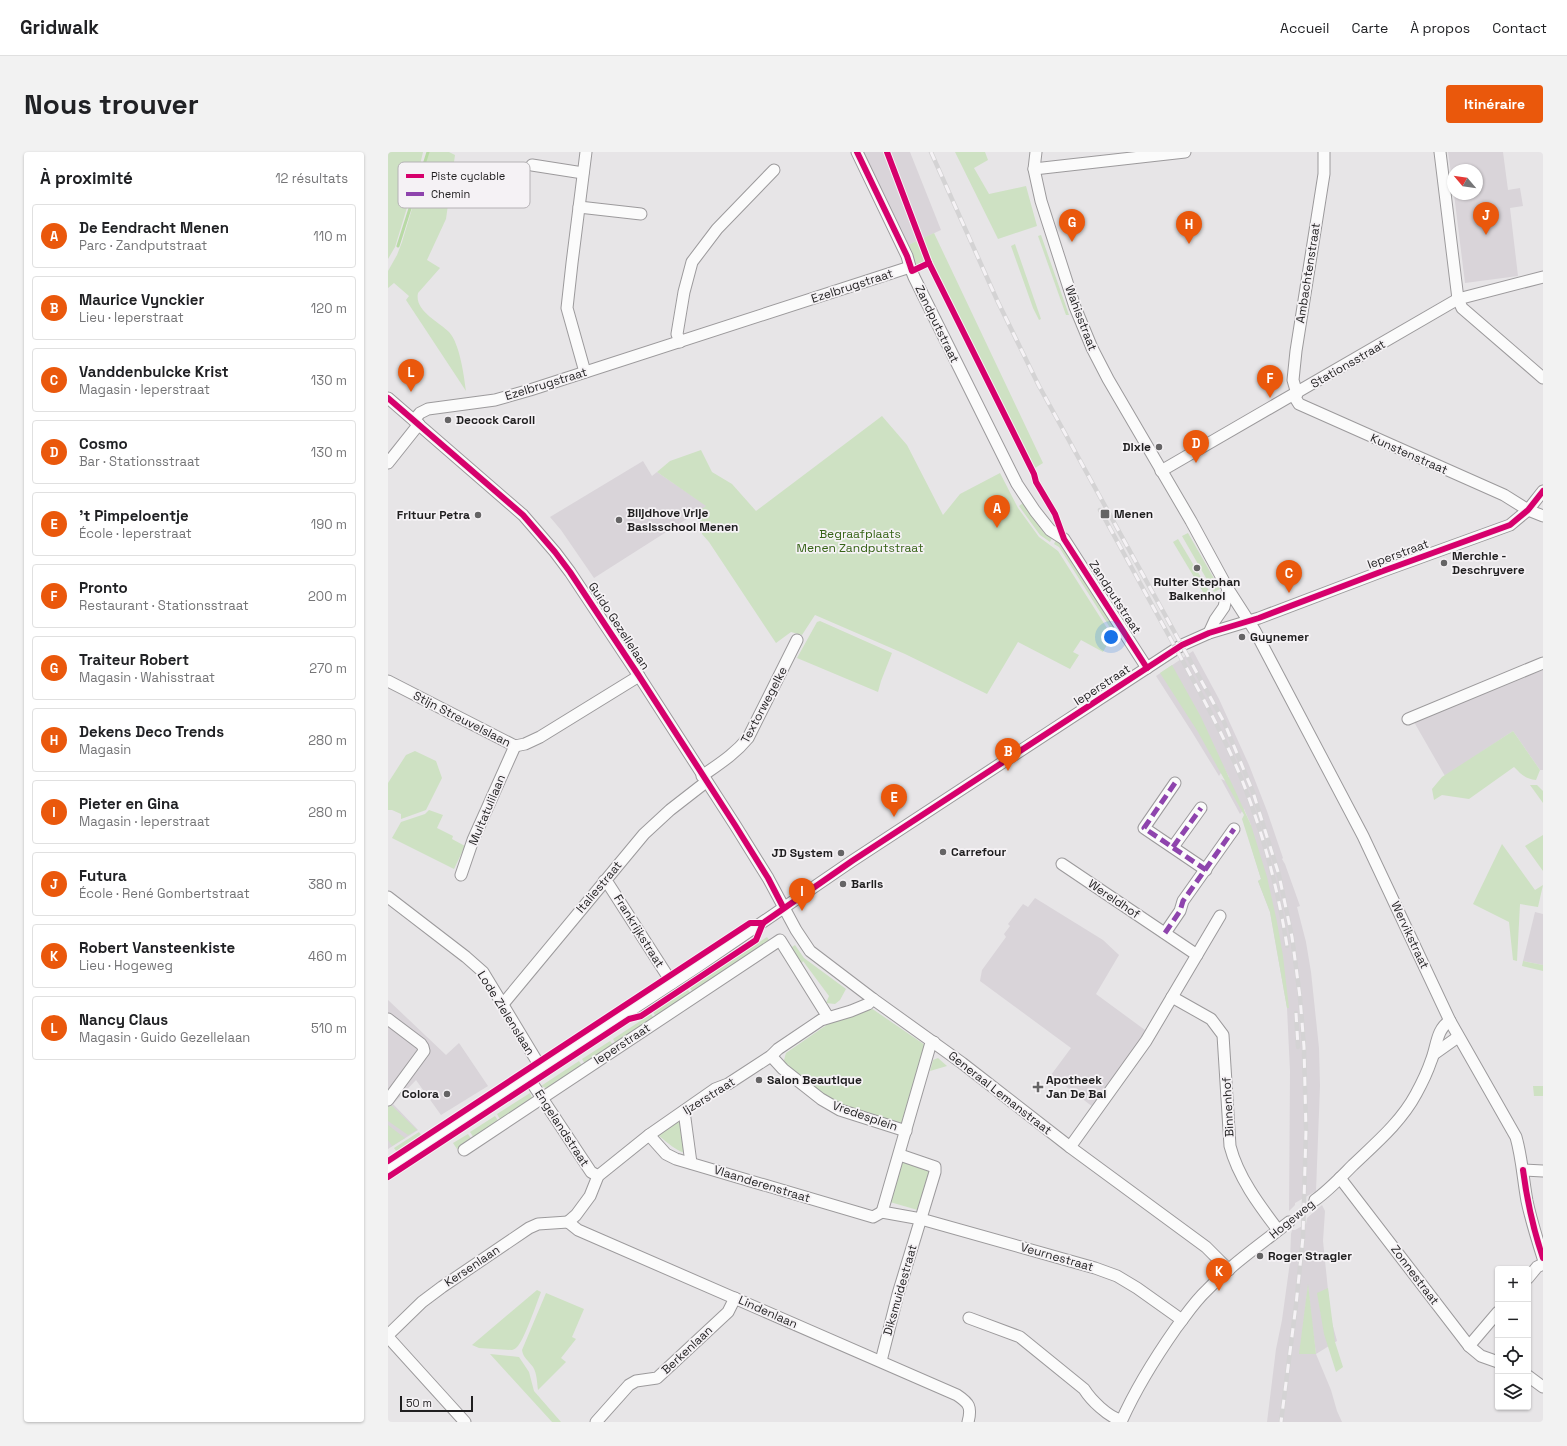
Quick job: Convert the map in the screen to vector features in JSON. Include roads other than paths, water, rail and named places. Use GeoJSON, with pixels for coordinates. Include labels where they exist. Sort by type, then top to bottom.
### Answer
{"type":"FeatureCollection","features":[{"type":"Feature","properties":{"kind":"street"},"geometry":{"type":"LineString","coordinates":[[585,372],[568,308],[586,152]]}},
{"type":"Feature","properties":{"kind":"street","name":"Zandputstraat"},"geometry":{"type":"LineString","coordinates":[[857,152],[907,256],[910,267],[1017,484],[1035,512],[1050,530],[1064,539],[1147,668]]}},
{"type":"Feature","properties":{"kind":"street","name":"Wahisstraat"},"geometry":{"type":"LineString","coordinates":[[1036,152],[1034,169],[1049,226],[1075,307],[1082,324],[1108,379],[1191,521],[1228,589]]}},
{"type":"Feature","properties":{"kind":"street"},"geometry":{"type":"LineString","coordinates":[[1034,169],[1185,152]]}},
{"type":"Feature","properties":{"kind":"street","name":"Ambachtenstraat"},"geometry":{"type":"LineString","coordinates":[[1295,395],[1293,380],[1296,351],[1324,174],[1324,152]]}},
{"type":"Feature","properties":{"kind":"street"},"geometry":{"type":"LineString","coordinates":[[1440,152],[1458,299],[1462,308],[1543,378]]}},
{"type":"Feature","properties":{"kind":"street"},"geometry":{"type":"LineString","coordinates":[[532,165],[583,173]]}},
{"type":"Feature","properties":{"kind":"street"},"geometry":{"type":"LineString","coordinates":[[680,342],[677,334],[684,292],[692,262],[722,223],[774,170]]}},
{"type":"Feature","properties":{"kind":"street"},"geometry":{"type":"LineString","coordinates":[[579,207],[640,214]]}},
{"type":"Feature","properties":{"kind":"street","name":"Ezelbrugstraat"},"geometry":{"type":"LineString","coordinates":[[388,463],[416,422],[420,413],[428,409],[495,400],[680,342],[910,267]]}},
{"type":"Feature","properties":{"kind":"street","name":"Stationsstraat"},"geometry":{"type":"LineString","coordinates":[[1161,471],[1295,395],[1458,299],[1543,277]]}},
{"type":"Feature","properties":{"kind":"street","name":"Kunstenstraat"},"geometry":{"type":"LineString","coordinates":[[1295,395],[1299,404],[1504,495],[1528,510],[1543,516]]}},
{"type":"Feature","properties":{"kind":"street","name":"Guido Gezellelaan"},"geometry":{"type":"LineString","coordinates":[[388,398],[523,515],[542,536],[570,572],[639,676],[768,878],[783,907]]}},
{"type":"Feature","properties":{"kind":"street","name":"Ieperstraat"},"geometry":{"type":"LineString","coordinates":[[388,1169],[759,926],[783,907],[852,861],[1184,644],[1209,633],[1250,622],[1510,525],[1528,510],[1543,491]]}},
{"type":"Feature","properties":{"kind":"street"},"geometry":{"type":"LineString","coordinates":[[1209,633],[1215,620],[1224,607],[1228,589]]}},
{"type":"Feature","properties":{"kind":"street","name":"Wervikstraat"},"geometry":{"type":"LineString","coordinates":[[1228,589],[1250,622],[1363,836],[1458,1037],[1516,1137],[1524,1170],[1527,1201],[1543,1258]]}},
{"type":"Feature","properties":{"kind":"street","name":"Textorwegelke"},"geometry":{"type":"LineString","coordinates":[[704,779],[748,738],[797,640]]}},
{"type":"Feature","properties":{"kind":"street"},"geometry":{"type":"LineString","coordinates":[[1408,719],[1543,662]]}},
{"type":"Feature","properties":{"kind":"street","name":"Stijn Streuvelslaan"},"geometry":{"type":"LineString","coordinates":[[388,681],[515,746],[540,738],[639,676]]}},
{"type":"Feature","properties":{"kind":"street","name":"Multatulilaan"},"geometry":{"type":"LineString","coordinates":[[461,875],[473,840],[515,746]]}},
{"type":"Feature","properties":{"kind":"street","name":"Italiestraat"},"geometry":{"type":"LineString","coordinates":[[503,1004],[644,834],[704,779]]}},
{"type":"Feature","properties":{"kind":"street"},"geometry":{"type":"LineString","coordinates":[[1175,783],[1144,828],[1206,870]]}},
{"type":"Feature","properties":{"kind":"street"},"geometry":{"type":"LineString","coordinates":[[1173,847],[1201,808]]}},
{"type":"Feature","properties":{"kind":"street"},"geometry":{"type":"LineString","coordinates":[[1165,934],[1180,911],[1182,901],[1206,870],[1234,829]]}},
{"type":"Feature","properties":{"kind":"street","name":"Wereldhof"},"geometry":{"type":"LineString","coordinates":[[1062,864],[1197,954]]}},
{"type":"Feature","properties":{"kind":"street","name":"Frankrijkstraat"},"geometry":{"type":"LineString","coordinates":[[604,881],[609,885],[672,983]]}},
{"type":"Feature","properties":{"kind":"street","name":"Lode Zielenslaan"},"geometry":{"type":"LineString","coordinates":[[388,897],[460,952],[483,972],[541,1068]]}},
{"type":"Feature","properties":{"kind":"street","name":"Generaal Lemanstraat"},"geometry":{"type":"LineString","coordinates":[[783,907],[810,951],[873,999],[934,1042],[1070,1147],[1206,1247],[1228,1270]]}},
{"type":"Feature","properties":{"kind":"street"},"geometry":{"type":"LineString","coordinates":[[1070,1147],[1146,1041],[1220,916]]}},
{"type":"Feature","properties":{"kind":"street","name":"Ieperstraat"},"geometry":{"type":"LineString","coordinates":[[464,1150],[780,940],[828,1017]]}},
{"type":"Feature","properties":{"kind":"street","name":"Binnenhof"},"geometry":{"type":"LineString","coordinates":[[1172,997],[1211,1020],[1224,1035],[1230,1146],[1233,1160],[1238,1172],[1278,1230]]}},
{"type":"Feature","properties":{"kind":"street","name":"Ijzerstraat"},"geometry":{"type":"LineString","coordinates":[[568,1222],[576,1215],[590,1196],[598,1176],[649,1135],[715,1089],[728,1084],[771,1056],[778,1049],[828,1017],[851,1012],[868,1004],[873,999]]}},
{"type":"Feature","properties":{"kind":"street"},"geometry":{"type":"LineString","coordinates":[[388,1019],[421,1044],[424,1051],[388,1100]]}},
{"type":"Feature","properties":{"kind":"street","name":"Hogeweg"},"geometry":{"type":"LineString","coordinates":[[1315,1200],[1386,1134],[1400,1118],[1426,1076],[1434,1054],[1438,1036],[1444,1024],[1450,1021]]}},
{"type":"Feature","properties":{"kind":"street"},"geometry":{"type":"LineString","coordinates":[[1434,1054],[1458,1037]]}},
{"type":"Feature","properties":{"kind":"street","name":"Vredesplein"},"geometry":{"type":"LineString","coordinates":[[771,1056],[783,1069],[821,1099],[840,1110],[906,1131],[930,1046],[934,1042]]}},
{"type":"Feature","properties":{"kind":"street","name":"Engelandstraat"},"geometry":{"type":"LineString","coordinates":[[528,1077],[591,1172],[598,1176]]}},
{"type":"Feature","properties":{"kind":"street"},"geometry":{"type":"LineString","coordinates":[[684,1111],[691,1163]]}},
{"type":"Feature","properties":{"kind":"street"},"geometry":{"type":"LineString","coordinates":[[882,1212],[906,1131]]}},
{"type":"Feature","properties":{"kind":"street","name":"Vlaanderenstraat"},"geometry":{"type":"LineString","coordinates":[[649,1135],[666,1154],[676,1159],[873,1217],[882,1212],[921,1219]]}},
{"type":"Feature","properties":{"kind":"street","name":"Diksmuidestraat"},"geometry":{"type":"LineString","coordinates":[[881,1361],[898,1294],[935,1172],[935,1167],[900,1155]]}},
{"type":"Feature","properties":{"kind":"street"},"geometry":{"type":"LineString","coordinates":[[1524,1170],[1543,1171]]}},
{"type":"Feature","properties":{"kind":"street","name":"Zonnestraat"},"geometry":{"type":"LineString","coordinates":[[1340,1178],[1469,1346],[1481,1356],[1495,1361]]}},
{"type":"Feature","properties":{"kind":"street","name":"Veurnestraat"},"geometry":{"type":"LineString","coordinates":[[921,1219],[1095,1268],[1117,1276],[1137,1288],[1182,1320]]}},
{"type":"Feature","properties":{"kind":"street","name":"Lindenlaan"},"geometry":{"type":"LineString","coordinates":[[568,1222],[578,1230],[957,1395],[967,1402],[971,1412],[968,1422]]}},
{"type":"Feature","properties":{"kind":"street","name":"Kersenlaan"},"geometry":{"type":"LineString","coordinates":[[388,1336],[422,1302],[529,1228],[538,1224],[568,1222]]}},
{"type":"Feature","properties":{"kind":"street","name":"Hogeweg"},"geometry":{"type":"LineString","coordinates":[[1121,1421],[1144,1375],[1182,1320],[1206,1290],[1228,1270],[1289,1222]]}},
{"type":"Feature","properties":{"kind":"street"},"geometry":{"type":"LineString","coordinates":[[1531,1274],[1537,1267],[1543,1264]]}},
{"type":"Feature","properties":{"kind":"street","name":"Berkenlaan"},"geometry":{"type":"LineString","coordinates":[[596,1422],[629,1385],[636,1381],[657,1378],[728,1312],[735,1298]]}},
{"type":"Feature","properties":{"kind":"street"},"geometry":{"type":"LineString","coordinates":[[1469,1346],[1495,1316]]}},
{"type":"Feature","properties":{"kind":"street"},"geometry":{"type":"LineString","coordinates":[[969,1318],[1020,1336],[1084,1389],[1090,1398],[1116,1419],[1121,1421]]}},
{"type":"Feature","properties":{"kind":"street"},"geometry":{"type":"LineString","coordinates":[[388,1336],[465,1422]]}},
{"type":"Feature","properties":{"kind":"street"},"geometry":{"type":"LineString","coordinates":[[1531,1378],[1543,1387]]}},
{"type":"Feature","properties":{"kind":"waterway"},"geometry":{"type":"LineString","coordinates":[[425,162],[428,152]]}},
{"type":"Feature","properties":{"kind":"waterway"},"geometry":{"type":"LineString","coordinates":[[398,246],[410,208]]}},
{"type":"Feature","properties":{"kind":"railway"},"geometry":{"type":"LineString","coordinates":[[931,152],[997,300],[1039,386],[1224,722],[1253,792],[1279,875],[1292,937],[1300,997],[1304,1047],[1306,1130],[1303,1237],[1281,1422]]}},
{"type":"Feature","properties":{"kind":"railway"},"geometry":{"type":"LineString","coordinates":[[1100,510],[1201,695],[1235,763],[1250,800],[1263,841],[1279,903],[1287,946]]}},
{"type":"Feature","properties":{"kind":"railway"},"geometry":{"type":"LineString","coordinates":[[1296,1013],[1298,1047]]}},
{"type":"Feature","properties":{"kind":"place","name":"Futura"},"geometry":{"type":"Point","coordinates":[1486,235]}},
{"type":"Feature","properties":{"kind":"place","name":"Traiteur Robert"},"geometry":{"type":"Point","coordinates":[1072,242]}},
{"type":"Feature","properties":{"kind":"place","name":"Dekens Deco Trends"},"geometry":{"type":"Point","coordinates":[1189,244]}},
{"type":"Feature","properties":{"kind":"place","name":"Nancy Claus"},"geometry":{"type":"Point","coordinates":[411,392]}},
{"type":"Feature","properties":{"kind":"place","name":"Pronto"},"geometry":{"type":"Point","coordinates":[1270,398]}},
{"type":"Feature","properties":{"kind":"place","name":"Decock Caroll"},"geometry":{"type":"Point","coordinates":[448,420]}},
{"type":"Feature","properties":{"kind":"place","name":"Dixie"},"geometry":{"type":"Point","coordinates":[1159,447]}},
{"type":"Feature","properties":{"kind":"place","name":"Cosmo"},"geometry":{"type":"Point","coordinates":[1196,463]}},
{"type":"Feature","properties":{"kind":"place","name":"Menen"},"geometry":{"type":"Point","coordinates":[1105,514]}},
{"type":"Feature","properties":{"kind":"place","name":"Frituur Petra"},"geometry":{"type":"Point","coordinates":[478,515]}},
{"type":"Feature","properties":{"kind":"place","name":"Blijdhove Vrije Basisschool Menen"},"geometry":{"type":"Point","coordinates":[619,520]}},
{"type":"Feature","properties":{"kind":"place","name":"De Eendracht Menen"},"geometry":{"type":"Point","coordinates":[997,528]}},
{"type":"Feature","properties":{"kind":"place","name":"Merchie - Deschryvere"},"geometry":{"type":"Point","coordinates":[1444,563]}},
{"type":"Feature","properties":{"kind":"place","name":"Ruiter Stephan Balkenhol"},"geometry":{"type":"Point","coordinates":[1197,568]}},
{"type":"Feature","properties":{"kind":"place","name":"Vanddenbulcke Krist"},"geometry":{"type":"Point","coordinates":[1289,593]}},
{"type":"Feature","properties":{"kind":"place","name":"Guynemer"},"geometry":{"type":"Point","coordinates":[1242,637]}},
{"type":"Feature","properties":{"kind":"place","name":"Maurice Vynckier"},"geometry":{"type":"Point","coordinates":[1008,771]}},
{"type":"Feature","properties":{"kind":"place","name":"'t Pimpeloentje"},"geometry":{"type":"Point","coordinates":[894,817]}},
{"type":"Feature","properties":{"kind":"place","name":"Carrefour"},"geometry":{"type":"Point","coordinates":[943,852]}},
{"type":"Feature","properties":{"kind":"place","name":"JD System"},"geometry":{"type":"Point","coordinates":[841,853]}},
{"type":"Feature","properties":{"kind":"place","name":"Barlis"},"geometry":{"type":"Point","coordinates":[843,884]}},
{"type":"Feature","properties":{"kind":"place","name":"Pieter en Gina"},"geometry":{"type":"Point","coordinates":[802,911]}},
{"type":"Feature","properties":{"kind":"place","name":"Salon Beautique"},"geometry":{"type":"Point","coordinates":[759,1080]}},
{"type":"Feature","properties":{"kind":"place","name":"Apotheek Jan De Bal"},"geometry":{"type":"Point","coordinates":[1038,1087]}},
{"type":"Feature","properties":{"kind":"place","name":"Colora"},"geometry":{"type":"Point","coordinates":[447,1094]}},
{"type":"Feature","properties":{"kind":"place","name":"Roger Stragier"},"geometry":{"type":"Point","coordinates":[1260,1256]}},
{"type":"Feature","properties":{"kind":"place","name":"Robert Vansteenkiste"},"geometry":{"type":"Point","coordinates":[1219,1291]}},
{"type":"Feature","properties":{"kind":"park label","name":"Begraafplaats Menen Zandputstraat"},"geometry":{"type":"Point","coordinates":[860,541]}}]}
